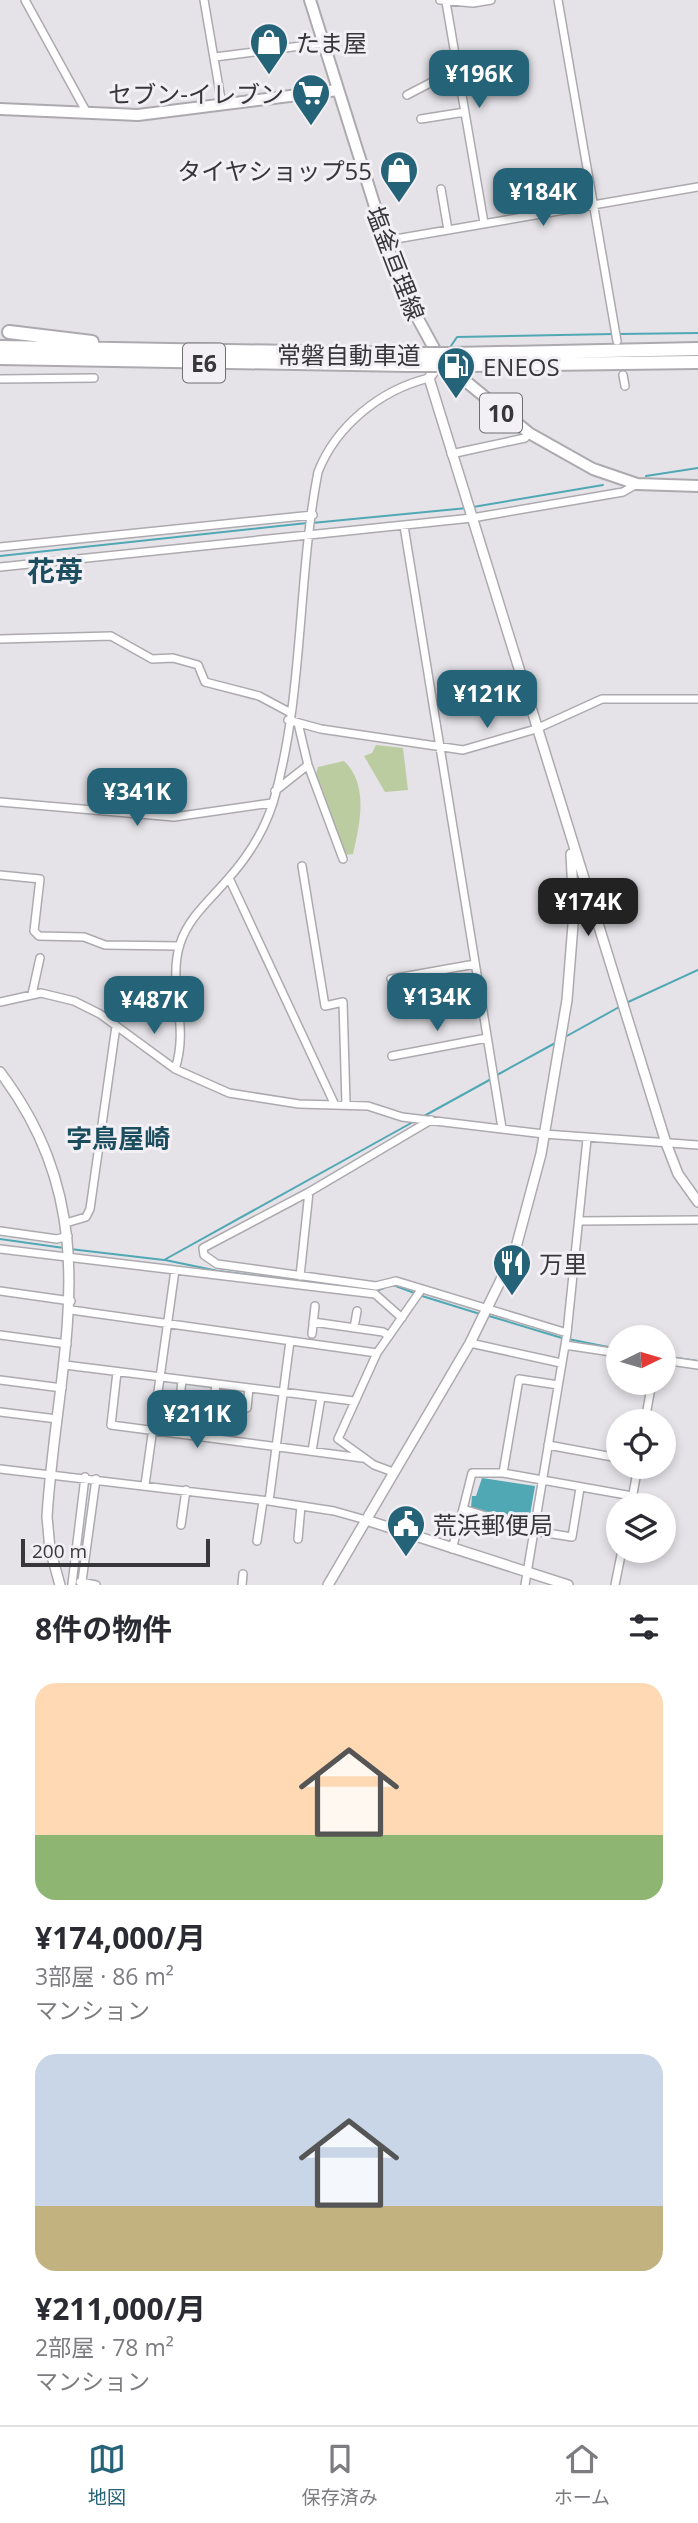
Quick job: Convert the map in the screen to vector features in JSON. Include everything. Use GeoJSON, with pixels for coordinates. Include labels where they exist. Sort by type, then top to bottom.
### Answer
{"type":"FeatureCollection","features":[{"type":"Feature","properties":{"kind":"highway"},"geometry":{"type":"LineString","coordinates":[[9,332],[81,341],[247,353]]}},
{"type":"Feature","properties":{"kind":"highway","name":"常磐自動車道"},"geometry":{"type":"LineString","coordinates":[[0,347],[408,359],[465,365],[698,362]]}},
{"type":"Feature","properties":{"kind":"highway","name":"常磐自動車道"},"geometry":{"type":"LineString","coordinates":[[0,358],[117,362],[408,359],[454,354],[698,349]]}},
{"type":"Feature","properties":{"kind":"highway"},"geometry":{"type":"LineString","coordinates":[[0,365],[117,362]]}},
{"type":"Feature","properties":{"kind":"main road","name":"塩釜亘理線"},"geometry":{"type":"LineString","coordinates":[[310,0],[383,237],[414,317],[441,361],[529,433],[593,469],[638,484],[698,486]]}},
{"type":"Feature","properties":{"kind":"main road"},"geometry":{"type":"LineString","coordinates":[[0,109],[138,115],[338,90]]}},
{"type":"Feature","properties":{"kind":"street"},"geometry":{"type":"LineString","coordinates":[[25,0],[88,114]]}},
{"type":"Feature","properties":{"kind":"street"},"geometry":{"type":"LineString","coordinates":[[204,0],[222,105]]}},
{"type":"Feature","properties":{"kind":"street"},"geometry":{"type":"LineString","coordinates":[[484,223],[443,1],[491,0]]}},
{"type":"Feature","properties":{"kind":"street"},"geometry":{"type":"LineString","coordinates":[[558,0],[617,341]]}},
{"type":"Feature","properties":{"kind":"street"},"geometry":{"type":"LineString","coordinates":[[215,57],[324,44]]}},
{"type":"Feature","properties":{"kind":"street"},"geometry":{"type":"LineString","coordinates":[[407,95],[457,69]]}},
{"type":"Feature","properties":{"kind":"street"},"geometry":{"type":"LineString","coordinates":[[421,120],[465,112]]}},
{"type":"Feature","properties":{"kind":"street"},"geometry":{"type":"LineString","coordinates":[[383,237],[449,230],[698,187]]}},
{"type":"Feature","properties":{"kind":"street"},"geometry":{"type":"LineString","coordinates":[[441,189],[449,230]]}},
{"type":"Feature","properties":{"kind":"street"},"geometry":{"type":"LineString","coordinates":[[175,1069],[183,1047],[176,972],[179,946],[202,907],[229,878],[261,831],[275,791],[288,716],[318,472],[333,440],[343,428],[408,385],[429,378],[441,361]]}},
{"type":"Feature","properties":{"kind":"street"},"geometry":{"type":"LineString","coordinates":[[623,375],[625,386]]}},
{"type":"Feature","properties":{"kind":"street"},"geometry":{"type":"LineString","coordinates":[[0,379],[94,378]]}},
{"type":"Feature","properties":{"kind":"street"},"geometry":{"type":"LineString","coordinates":[[429,378],[570,842],[666,1143],[678,1174],[698,1202]]}},
{"type":"Feature","properties":{"kind":"street"},"geometry":{"type":"LineString","coordinates":[[451,454],[525,438],[529,433]]}},
{"type":"Feature","properties":{"kind":"street"},"geometry":{"type":"LineString","coordinates":[[0,566],[404,526],[623,492],[638,484]]}},
{"type":"Feature","properties":{"kind":"street"},"geometry":{"type":"LineString","coordinates":[[0,547],[313,515]]}},
{"type":"Feature","properties":{"kind":"street"},"geometry":{"type":"LineString","coordinates":[[404,526],[502,1128]]}},
{"type":"Feature","properties":{"kind":"street"},"geometry":{"type":"LineString","coordinates":[[0,639],[111,636],[152,659],[173,658],[198,665],[205,682],[259,696],[298,723],[319,729],[440,749],[463,750],[536,729],[602,699],[698,699]]}},
{"type":"Feature","properties":{"kind":"street"},"geometry":{"type":"LineString","coordinates":[[298,723],[308,765],[343,859]]}},
{"type":"Feature","properties":{"kind":"street"},"geometry":{"type":"LineString","coordinates":[[275,791],[308,765]]}},
{"type":"Feature","properties":{"kind":"street"},"geometry":{"type":"LineString","coordinates":[[0,802],[174,817],[272,803]]}},
{"type":"Feature","properties":{"kind":"street"},"geometry":{"type":"LineString","coordinates":[[328,1585],[470,1343],[515,1251],[530,1205],[559,1046],[572,950],[570,842]]}},
{"type":"Feature","properties":{"kind":"street"},"geometry":{"type":"LineString","coordinates":[[302,866],[325,1006],[344,1002],[346,1103]]}},
{"type":"Feature","properties":{"kind":"street"},"geometry":{"type":"LineString","coordinates":[[0,875],[40,879],[34,931],[39,936],[84,937],[105,945],[179,946]]}},
{"type":"Feature","properties":{"kind":"street"},"geometry":{"type":"LineString","coordinates":[[229,878],[334,1103]]}},
{"type":"Feature","properties":{"kind":"street"},"geometry":{"type":"LineString","coordinates":[[32,994],[40,958]]}},
{"type":"Feature","properties":{"kind":"street"},"geometry":{"type":"LineString","coordinates":[[391,979],[475,964]]}},
{"type":"Feature","properties":{"kind":"street"},"geometry":{"type":"LineString","coordinates":[[0,1002],[32,994],[50,993],[74,1001],[116,1026],[175,1069],[199,1082],[229,1093],[299,1104],[346,1103],[412,1118],[587,1139],[698,1145]]}},
{"type":"Feature","properties":{"kind":"street"},"geometry":{"type":"LineString","coordinates":[[66,1223],[86,1217],[90,1209],[116,1026]]}},
{"type":"Feature","properties":{"kind":"street"},"geometry":{"type":"LineString","coordinates":[[392,1056],[487,1038]]}},
{"type":"Feature","properties":{"kind":"street"},"geometry":{"type":"LineString","coordinates":[[0,1072],[36,1129],[50,1163],[69,1239],[71,1306],[50,1475],[48,1534],[61,1585]]}},
{"type":"Feature","properties":{"kind":"street"},"geometry":{"type":"LineString","coordinates":[[429,1119],[309,1192],[203,1248],[207,1259],[217,1264],[376,1286],[396,1281],[419,1293],[485,1314],[567,1333]]}},
{"type":"Feature","properties":{"kind":"street"},"geometry":{"type":"LineString","coordinates":[[525,1585],[567,1333],[587,1139]]}},
{"type":"Feature","properties":{"kind":"street"},"geometry":{"type":"LineString","coordinates":[[300,1276],[309,1192]]}},
{"type":"Feature","properties":{"kind":"street"},"geometry":{"type":"LineString","coordinates":[[579,1222],[698,1220]]}},
{"type":"Feature","properties":{"kind":"street"},"geometry":{"type":"LineString","coordinates":[[0,1231],[69,1239]]}},
{"type":"Feature","properties":{"kind":"street"},"geometry":{"type":"LineString","coordinates":[[0,1249],[70,1255],[375,1294],[402,1318]]}},
{"type":"Feature","properties":{"kind":"street"},"geometry":{"type":"LineString","coordinates":[[145,1485],[174,1270]]}},
{"type":"Feature","properties":{"kind":"street"},"geometry":{"type":"LineString","coordinates":[[0,1291],[166,1322],[377,1353]]}},
{"type":"Feature","properties":{"kind":"street"},"geometry":{"type":"LineString","coordinates":[[393,1472],[362,1458],[338,1439],[377,1353],[419,1293]]}},
{"type":"Feature","properties":{"kind":"street"},"geometry":{"type":"LineString","coordinates":[[312,1334],[315,1306]]}},
{"type":"Feature","properties":{"kind":"street"},"geometry":{"type":"LineString","coordinates":[[354,1328],[357,1311]]}},
{"type":"Feature","properties":{"kind":"street"},"geometry":{"type":"LineString","coordinates":[[313,1322],[383,1332],[389,1336]]}},
{"type":"Feature","properties":{"kind":"street"},"geometry":{"type":"LineString","coordinates":[[0,1335],[67,1344]]}},
{"type":"Feature","properties":{"kind":"street"},"geometry":{"type":"LineString","coordinates":[[257,1541],[276,1446],[290,1341]]}},
{"type":"Feature","properties":{"kind":"street"},"geometry":{"type":"LineString","coordinates":[[470,1343],[561,1363]]}},
{"type":"Feature","properties":{"kind":"street"},"geometry":{"type":"LineString","coordinates":[[565,1345],[606,1351]]}},
{"type":"Feature","properties":{"kind":"street"},"geometry":{"type":"LineString","coordinates":[[676,1362],[698,1365]]}},
{"type":"Feature","properties":{"kind":"street"},"geometry":{"type":"LineString","coordinates":[[65,1365],[354,1401]]}},
{"type":"Feature","properties":{"kind":"street"},"geometry":{"type":"LineString","coordinates":[[117,1372],[111,1425],[362,1458]]}},
{"type":"Feature","properties":{"kind":"street"},"geometry":{"type":"LineString","coordinates":[[503,1473],[519,1379],[558,1385]]}},
{"type":"Feature","properties":{"kind":"street"},"geometry":{"type":"LineString","coordinates":[[0,1380],[62,1388]]}},
{"type":"Feature","properties":{"kind":"street"},"geometry":{"type":"LineString","coordinates":[[180,1399],[182,1380]]}},
{"type":"Feature","properties":{"kind":"street"},"geometry":{"type":"LineString","coordinates":[[209,1437],[216,1384]]}},
{"type":"Feature","properties":{"kind":"street"},"geometry":{"type":"LineString","coordinates":[[247,1408],[249,1388]]}},
{"type":"Feature","properties":{"kind":"street"},"geometry":{"type":"LineString","coordinates":[[312,1451],[321,1397]]}},
{"type":"Feature","properties":{"kind":"street"},"geometry":{"type":"LineString","coordinates":[[0,1412],[57,1419]]}},
{"type":"Feature","properties":{"kind":"street"},"geometry":{"type":"LineString","coordinates":[[548,1445],[606,1456]]}},
{"type":"Feature","properties":{"kind":"street"},"geometry":{"type":"LineString","coordinates":[[0,1469],[85,1477],[301,1506],[366,1520],[568,1585]]}},
{"type":"Feature","properties":{"kind":"street"},"geometry":{"type":"LineString","coordinates":[[452,1549],[472,1473],[503,1473],[606,1494]]}},
{"type":"Feature","properties":{"kind":"street"},"geometry":{"type":"LineString","coordinates":[[85,1477],[71,1584],[82,1581],[96,1585]]}},
{"type":"Feature","properties":{"kind":"street"},"geometry":{"type":"LineString","coordinates":[[82,1581],[96,1479]]}},
{"type":"Feature","properties":{"kind":"street"},"geometry":{"type":"LineString","coordinates":[[463,1508],[534,1531],[572,1538],[580,1488]]}},
{"type":"Feature","properties":{"kind":"street"},"geometry":{"type":"LineString","coordinates":[[181,1525],[186,1490]]}},
{"type":"Feature","properties":{"kind":"street"},"geometry":{"type":"LineString","coordinates":[[298,1539],[301,1506]]}},
{"type":"Feature","properties":{"kind":"street"},"geometry":{"type":"LineString","coordinates":[[615,1585],[619,1563]]}},
{"type":"Feature","properties":{"kind":"street"},"geometry":{"type":"LineString","coordinates":[[242,1585],[243,1574]]}},
{"type":"Feature","properties":{"kind":"green space"},"geometry":{"type":"Polygon","coordinates":[[[376,745],[403,748],[408,790],[385,792],[364,756],[372,753],[376,745]]]}},
{"type":"Feature","properties":{"kind":"green space"},"geometry":{"type":"Polygon","coordinates":[[[344,761],[357,781],[360,817],[353,854],[344,855],[315,778],[318,767],[344,761]]]}},
{"type":"Feature","properties":{"kind":"water"},"geometry":{"type":"Polygon","coordinates":[[[482,1478],[535,1486],[529,1521],[527,1523],[471,1508],[472,1496],[476,1496],[482,1478]]]}},
{"type":"Feature","properties":{"kind":"waterway"},"geometry":{"type":"LineString","coordinates":[[619,334],[698,333]]}},
{"type":"Feature","properties":{"kind":"waterway"},"geometry":{"type":"LineString","coordinates":[[451,346],[457,337],[613,334]]}},
{"type":"Feature","properties":{"kind":"waterway"},"geometry":{"type":"LineString","coordinates":[[646,476],[698,468]]}},
{"type":"Feature","properties":{"kind":"waterway"},"geometry":{"type":"LineString","coordinates":[[473,507],[603,485]]}},
{"type":"Feature","properties":{"kind":"waterway"},"geometry":{"type":"LineString","coordinates":[[312,523],[467,508]]}},
{"type":"Feature","properties":{"kind":"waterway"},"geometry":{"type":"LineString","coordinates":[[0,556],[307,523]]}},
{"type":"Feature","properties":{"kind":"waterway"},"geometry":{"type":"LineString","coordinates":[[626,1003],[698,970]]}},
{"type":"Feature","properties":{"kind":"waterway"},"geometry":{"type":"LineString","coordinates":[[565,1037],[621,1006]]}},
{"type":"Feature","properties":{"kind":"waterway"},"geometry":{"type":"LineString","coordinates":[[497,1075],[557,1042]]}},
{"type":"Feature","properties":{"kind":"waterway"},"geometry":{"type":"LineString","coordinates":[[424,1116],[493,1078]]}},
{"type":"Feature","properties":{"kind":"waterway"},"geometry":{"type":"LineString","coordinates":[[70,1249],[164,1260],[413,1122]]}},
{"type":"Feature","properties":{"kind":"waterway"},"geometry":{"type":"LineString","coordinates":[[0,1239],[64,1248]]}},
{"type":"Feature","properties":{"kind":"waterway"},"geometry":{"type":"LineString","coordinates":[[165,1260],[218,1271],[376,1291],[384,1288]]}},
{"type":"Feature","properties":{"kind":"waterway"},"geometry":{"type":"LineString","coordinates":[[393,1285],[417,1294]]}},
{"type":"Feature","properties":{"kind":"waterway"},"geometry":{"type":"LineString","coordinates":[[422,1296],[480,1314]]}},
{"type":"Feature","properties":{"kind":"waterway"},"geometry":{"type":"LineString","coordinates":[[489,1316],[562,1338]]}},
{"type":"Feature","properties":{"kind":"waterway"},"geometry":{"type":"LineString","coordinates":[[568,1339],[606,1347]]}},
{"type":"Feature","properties":{"kind":"waterway"},"geometry":{"type":"LineString","coordinates":[[676,1358],[698,1361]]}},
{"type":"Feature","properties":{"kind":"place","name":"たま屋"},"geometry":{"type":"Point","coordinates":[269,76]}},
{"type":"Feature","properties":{"kind":"place","name":"セブン-イレブン"},"geometry":{"type":"Point","coordinates":[311,127]}},
{"type":"Feature","properties":{"kind":"place","name":"タイヤショップ55"},"geometry":{"type":"Point","coordinates":[399,204]}},
{"type":"Feature","properties":{"kind":"place","name":"ENEOS"},"geometry":{"type":"Point","coordinates":[456,400]}},
{"type":"Feature","properties":{"kind":"place","name":"万里"},"geometry":{"type":"Point","coordinates":[512,1297]}},
{"type":"Feature","properties":{"kind":"place","name":"荒浜郵便局"},"geometry":{"type":"Point","coordinates":[406,1558]}},
{"type":"Feature","properties":{"kind":"district","name":"花苺"},"geometry":{"type":"Point","coordinates":[55,570]}},
{"type":"Feature","properties":{"kind":"district","name":"字鳥屋崎"},"geometry":{"type":"Point","coordinates":[118,1138]}}]}
